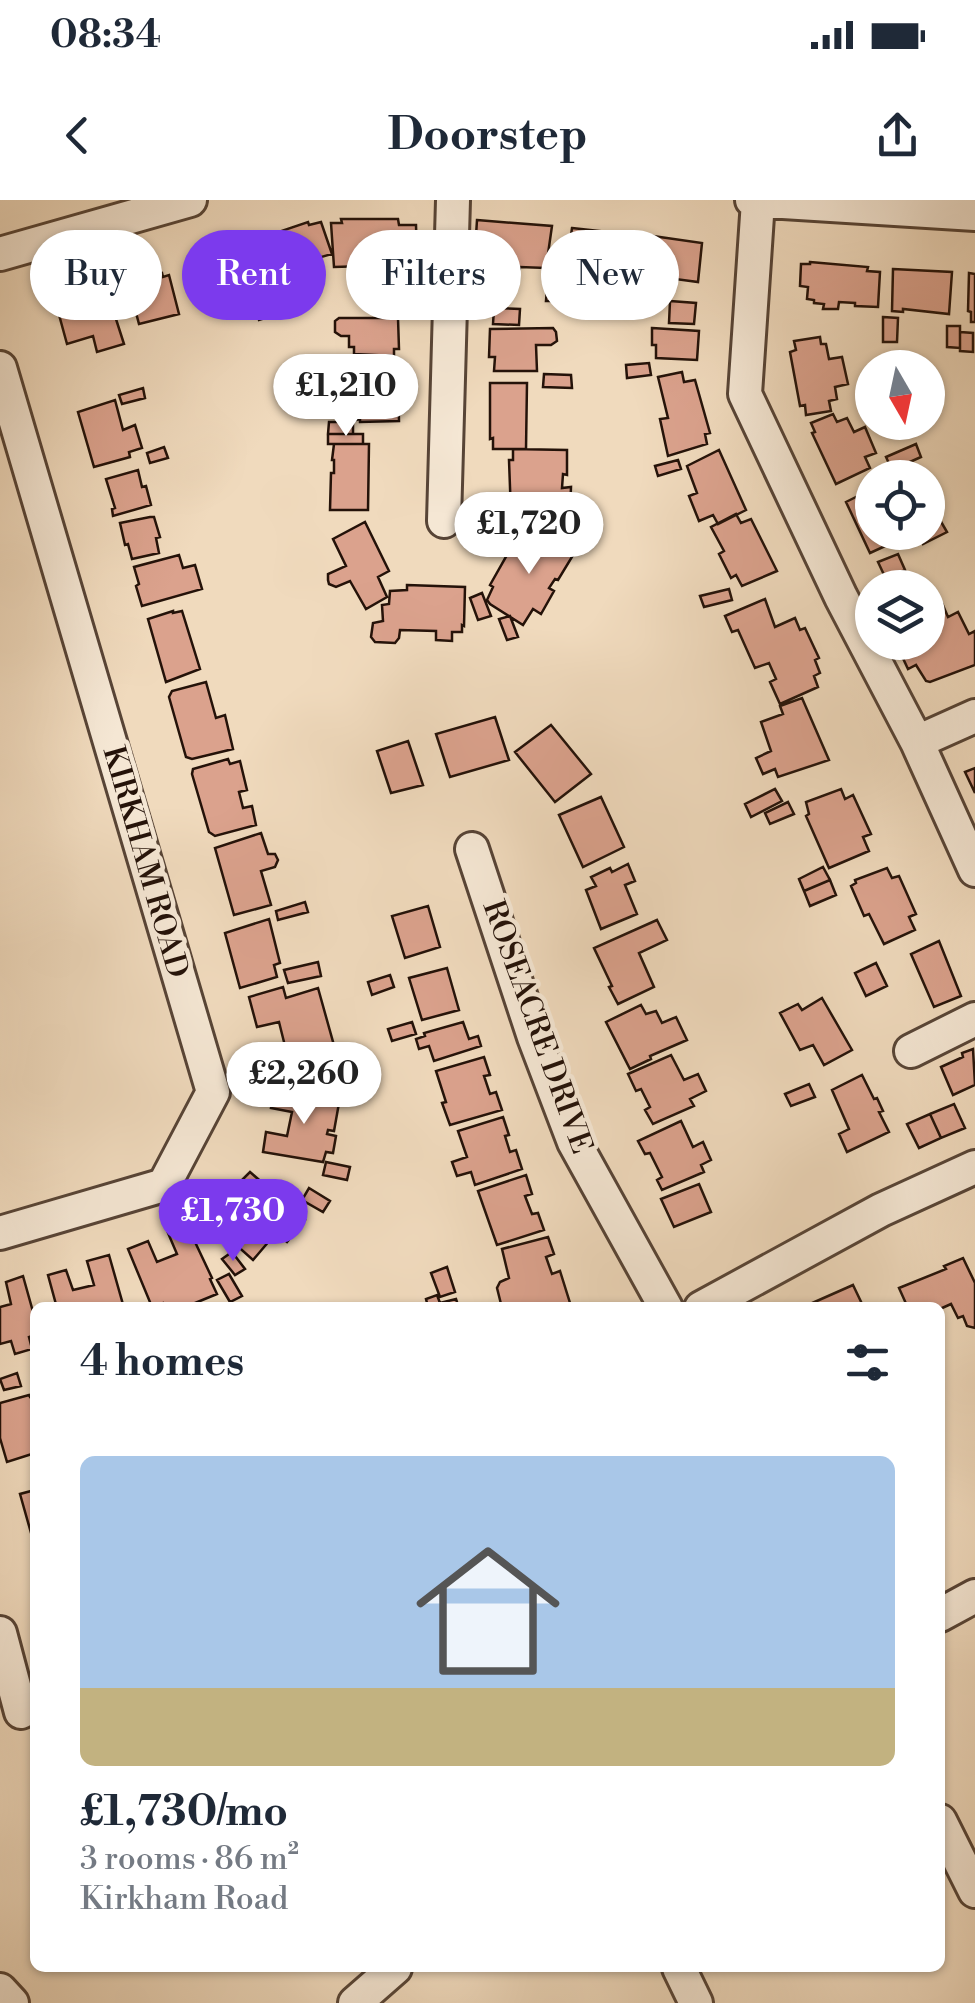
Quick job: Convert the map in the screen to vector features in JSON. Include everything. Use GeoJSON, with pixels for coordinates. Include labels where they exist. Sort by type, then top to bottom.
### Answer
{"type":"FeatureCollection","features":[{"type":"Feature","properties":{"kind":"street"},"geometry":{"type":"LineString","coordinates":[[0,254],[190,200]]}},
{"type":"Feature","properties":{"kind":"street"},"geometry":{"type":"LineString","coordinates":[[444,522],[453,200]]}},
{"type":"Feature","properties":{"kind":"street"},"geometry":{"type":"LineString","coordinates":[[975,214],[755,200],[745,394],[841,597],[917,742],[975,870]]}},
{"type":"Feature","properties":{"kind":"street","name":"KIRKHAM ROAD"},"geometry":{"type":"LineString","coordinates":[[0,368],[213,1092],[164,1184],[0,1233]]}},
{"type":"Feature","properties":{"kind":"street"},"geometry":{"type":"LineString","coordinates":[[917,742],[975,716]]}},
{"type":"Feature","properties":{"kind":"street","name":"ROSEACRE DRIVE"},"geometry":{"type":"LineString","coordinates":[[472,849],[534,1038],[574,1142],[663,1302]]}},
{"type":"Feature","properties":{"kind":"street"},"geometry":{"type":"LineString","coordinates":[[911,1051],[975,1019]]}},
{"type":"Feature","properties":{"kind":"street"},"geometry":{"type":"LineString","coordinates":[[712,1302],[881,1210],[975,1167]]}},
{"type":"Feature","properties":{"kind":"street"},"geometry":{"type":"LineString","coordinates":[[945,1611],[975,1596]]}},
{"type":"Feature","properties":{"kind":"street"},"geometry":{"type":"LineString","coordinates":[[0,1634],[19,1713]]}},
{"type":"Feature","properties":{"kind":"street"},"geometry":{"type":"LineString","coordinates":[[945,1831],[975,1891]]}},
{"type":"Feature","properties":{"kind":"street"},"geometry":{"type":"LineString","coordinates":[[355,2003],[391,1972]]}},
{"type":"Feature","properties":{"kind":"street"},"geometry":{"type":"LineString","coordinates":[[681,1972],[696,2003]]}},
{"type":"Feature","properties":{"kind":"street"},"geometry":{"type":"LineString","coordinates":[[0,1990],[12,2003]]}},
{"type":"Feature","properties":{"kind":"building"},"geometry":{"type":"Polygon","coordinates":[[[341,219],[398,219],[399,225],[416,225],[416,230],[346,230],[346,267],[334,267],[331,223],[342,223],[341,219]]]}},
{"type":"Feature","properties":{"kind":"building"},"geometry":{"type":"Polygon","coordinates":[[[477,220],[552,226],[551,230],[541,230],[541,268],[521,267],[521,230],[476,230],[477,220]]]}},
{"type":"Feature","properties":{"kind":"building"},"geometry":{"type":"Polygon","coordinates":[[[321,222],[324,230],[284,230],[321,222]]]}},
{"type":"Feature","properties":{"kind":"building"},"geometry":{"type":"Polygon","coordinates":[[[679,240],[702,243],[698,282],[679,280],[679,240]]]}},
{"type":"Feature","properties":{"kind":"building"},"geometry":{"type":"Polygon","coordinates":[[[801,264],[868,267],[867,271],[880,272],[878,307],[839,302],[838,309],[823,309],[824,304],[807,299],[808,287],[800,286],[801,264]]]}},
{"type":"Feature","properties":{"kind":"building"},"geometry":{"type":"Polygon","coordinates":[[[893,269],[952,272],[949,314],[892,311],[893,269]]]}},
{"type":"Feature","properties":{"kind":"building"},"geometry":{"type":"Polygon","coordinates":[[[162,273],[163,277],[169,275],[179,314],[162,318],[162,273]]]}},
{"type":"Feature","properties":{"kind":"building"},"geometry":{"type":"Polygon","coordinates":[[[969,273],[975,274],[975,322],[971,322],[968,311],[969,273]]]}},
{"type":"Feature","properties":{"kind":"building"},"geometry":{"type":"Polygon","coordinates":[[[679,302],[696,303],[694,324],[669,323],[679,320],[679,302]]]}},
{"type":"Feature","properties":{"kind":"building"},"geometry":{"type":"Polygon","coordinates":[[[883,317],[898,318],[897,342],[883,342],[883,317]]]}},
{"type":"Feature","properties":{"kind":"building"},"geometry":{"type":"Polygon","coordinates":[[[60,320],[116,320],[124,344],[97,352],[93,336],[67,344],[60,320]]]}},
{"type":"Feature","properties":{"kind":"building"},"geometry":{"type":"Polygon","coordinates":[[[398,320],[399,349],[394,349],[394,356],[354,354],[349,336],[335,332],[335,321],[398,320]]]}},
{"type":"Feature","properties":{"kind":"building"},"geometry":{"type":"Polygon","coordinates":[[[493,320],[519,320],[519,325],[493,324],[493,320]]]}},
{"type":"Feature","properties":{"kind":"building"},"geometry":{"type":"Polygon","coordinates":[[[947,326],[960,326],[960,348],[947,347],[947,326]]]}},
{"type":"Feature","properties":{"kind":"building"},"geometry":{"type":"Polygon","coordinates":[[[553,328],[557,341],[536,345],[537,371],[494,371],[495,357],[489,357],[490,329],[553,328]]]}},
{"type":"Feature","properties":{"kind":"building"},"geometry":{"type":"Polygon","coordinates":[[[652,328],[699,331],[697,360],[656,358],[652,328]]]}},
{"type":"Feature","properties":{"kind":"building"},"geometry":{"type":"Polygon","coordinates":[[[960,332],[973,333],[973,352],[960,351],[960,332]]]}},
{"type":"Feature","properties":{"kind":"building"},"geometry":{"type":"Polygon","coordinates":[[[820,337],[829,359],[842,357],[848,384],[835,387],[837,399],[829,401],[831,411],[806,415],[805,405],[800,406],[790,352],[796,350],[794,341],[820,337]]]}},
{"type":"Feature","properties":{"kind":"building"},"geometry":{"type":"Polygon","coordinates":[[[649,363],[651,375],[627,378],[626,365],[649,363]]]}},
{"type":"Feature","properties":{"kind":"building"},"geometry":{"type":"Polygon","coordinates":[[[398,367],[399,421],[356,420],[355,410],[349,410],[348,384],[359,383],[358,371],[398,367]]]}},
{"type":"Feature","properties":{"kind":"building"},"geometry":{"type":"Polygon","coordinates":[[[682,372],[684,382],[695,380],[710,433],[705,434],[707,444],[668,456],[660,419],[668,418],[658,377],[682,372]]]}},
{"type":"Feature","properties":{"kind":"building"},"geometry":{"type":"Polygon","coordinates":[[[544,374],[571,375],[572,388],[543,387],[544,374]]]}},
{"type":"Feature","properties":{"kind":"building"},"geometry":{"type":"Polygon","coordinates":[[[490,383],[527,383],[526,449],[493,449],[490,383]]]}},
{"type":"Feature","properties":{"kind":"building"},"geometry":{"type":"Polygon","coordinates":[[[143,388],[145,398],[122,404],[119,395],[143,388]]]}},
{"type":"Feature","properties":{"kind":"building"},"geometry":{"type":"Polygon","coordinates":[[[115,400],[123,430],[135,425],[142,448],[129,452],[130,457],[94,467],[78,412],[115,400]]]}},
{"type":"Feature","properties":{"kind":"building"},"geometry":{"type":"Polygon","coordinates":[[[833,414],[837,422],[847,418],[855,440],[870,440],[876,453],[865,457],[866,460],[855,460],[855,475],[836,484],[811,423],[833,414]]]}},
{"type":"Feature","properties":{"kind":"building"},"geometry":{"type":"Polygon","coordinates":[[[329,422],[353,422],[353,434],[328,434],[329,422]]]}},
{"type":"Feature","properties":{"kind":"building"},"geometry":{"type":"Polygon","coordinates":[[[328,434],[363,434],[363,444],[328,444],[328,434]]]}},
{"type":"Feature","properties":{"kind":"building"},"geometry":{"type":"Polygon","coordinates":[[[334,444],[369,444],[368,510],[330,510],[334,444]]]}},
{"type":"Feature","properties":{"kind":"building"},"geometry":{"type":"Polygon","coordinates":[[[916,444],[921,457],[887,460],[886,457],[916,444]]]}},
{"type":"Feature","properties":{"kind":"building"},"geometry":{"type":"Polygon","coordinates":[[[164,447],[168,458],[150,463],[147,453],[164,447]]]}},
{"type":"Feature","properties":{"kind":"building"},"geometry":{"type":"Polygon","coordinates":[[[513,449],[567,450],[567,475],[563,474],[562,488],[571,487],[570,512],[546,512],[546,528],[524,529],[524,513],[511,514],[509,460],[513,460],[513,449]]]}},
{"type":"Feature","properties":{"kind":"building"},"geometry":{"type":"Polygon","coordinates":[[[719,450],[746,510],[718,524],[713,515],[699,521],[689,496],[697,493],[687,466],[719,450]]]}},
{"type":"Feature","properties":{"kind":"building"},"geometry":{"type":"Polygon","coordinates":[[[678,460],[681,469],[658,476],[655,466],[678,460]]]}},
{"type":"Feature","properties":{"kind":"building"},"geometry":{"type":"Polygon","coordinates":[[[138,470],[151,505],[113,516],[115,508],[106,479],[138,470]]]}},
{"type":"Feature","properties":{"kind":"building"},"geometry":{"type":"Polygon","coordinates":[[[855,498],[855,521],[846,502],[855,498]]]}},
{"type":"Feature","properties":{"kind":"building"},"geometry":{"type":"Polygon","coordinates":[[[736,514],[741,523],[751,519],[777,571],[742,586],[736,575],[731,578],[719,554],[724,551],[711,527],[736,514]]]}},
{"type":"Feature","properties":{"kind":"building"},"geometry":{"type":"Polygon","coordinates":[[[154,517],[160,537],[156,538],[159,553],[132,559],[120,523],[154,517]]]}},
{"type":"Feature","properties":{"kind":"building"},"geometry":{"type":"Polygon","coordinates":[[[365,522],[389,571],[378,577],[387,597],[366,609],[350,581],[336,587],[328,580],[328,574],[346,566],[333,539],[365,522]]]}},
{"type":"Feature","properties":{"kind":"building"},"geometry":{"type":"Polygon","coordinates":[[[542,535],[578,547],[549,588],[554,591],[541,614],[533,609],[523,625],[490,604],[490,585],[516,539],[536,546],[542,535]]]}},
{"type":"Feature","properties":{"kind":"building"},"geometry":{"type":"Polygon","coordinates":[[[898,554],[905,570],[882,570],[878,562],[898,554]]]}},
{"type":"Feature","properties":{"kind":"building"},"geometry":{"type":"Polygon","coordinates":[[[179,555],[183,568],[195,565],[202,589],[142,606],[134,567],[179,555]]]}},
{"type":"Feature","properties":{"kind":"building"},"geometry":{"type":"Polygon","coordinates":[[[407,585],[465,587],[462,632],[452,632],[452,641],[436,640],[436,631],[400,630],[395,643],[375,642],[371,637],[373,623],[383,621],[382,605],[389,604],[390,591],[407,590],[407,585]]]}},
{"type":"Feature","properties":{"kind":"building"},"geometry":{"type":"Polygon","coordinates":[[[729,589],[732,600],[704,607],[700,596],[729,589]]]}},
{"type":"Feature","properties":{"kind":"building"},"geometry":{"type":"Polygon","coordinates":[[[482,593],[491,616],[478,620],[470,598],[482,593]]]}},
{"type":"Feature","properties":{"kind":"building"},"geometry":{"type":"Polygon","coordinates":[[[765,599],[775,627],[795,618],[800,630],[805,628],[819,658],[815,660],[820,673],[814,676],[818,687],[780,704],[770,682],[776,679],[769,663],[755,668],[738,630],[732,632],[725,616],[765,599]]]}},
{"type":"Feature","properties":{"kind":"building"},"geometry":{"type":"Polygon","coordinates":[[[945,610],[948,617],[958,612],[969,634],[975,631],[975,665],[930,682],[916,665],[908,669],[904,660],[945,660],[945,610]]]}},
{"type":"Feature","properties":{"kind":"building"},"geometry":{"type":"Polygon","coordinates":[[[182,611],[200,669],[166,682],[148,619],[182,611]]]}},
{"type":"Feature","properties":{"kind":"building"},"geometry":{"type":"Polygon","coordinates":[[[510,616],[518,637],[507,640],[499,619],[510,616]]]}},
{"type":"Feature","properties":{"kind":"building"},"geometry":{"type":"Polygon","coordinates":[[[206,682],[216,718],[225,715],[233,749],[192,759],[186,757],[169,697],[172,691],[206,682]]]}},
{"type":"Feature","properties":{"kind":"building"},"geometry":{"type":"Polygon","coordinates":[[[802,698],[829,760],[778,777],[775,769],[763,774],[756,758],[771,751],[761,722],[783,714],[780,706],[802,698]]]}},
{"type":"Feature","properties":{"kind":"building"},"geometry":{"type":"Polygon","coordinates":[[[495,717],[509,760],[450,777],[436,734],[495,717]]]}},
{"type":"Feature","properties":{"kind":"building"},"geometry":{"type":"Polygon","coordinates":[[[551,725],[591,774],[555,802],[515,752],[551,725]]]}},
{"type":"Feature","properties":{"kind":"building"},"geometry":{"type":"Polygon","coordinates":[[[408,741],[423,785],[391,793],[377,751],[408,741]]]}},
{"type":"Feature","properties":{"kind":"building"},"geometry":{"type":"Polygon","coordinates":[[[228,759],[230,764],[240,761],[247,790],[239,792],[243,808],[252,806],[256,825],[215,836],[209,832],[192,774],[193,769],[228,759]]]}},
{"type":"Feature","properties":{"kind":"building"},"geometry":{"type":"Polygon","coordinates":[[[975,768],[975,793],[965,772],[975,768]]]}},
{"type":"Feature","properties":{"kind":"building"},"geometry":{"type":"Polygon","coordinates":[[[775,789],[782,801],[751,817],[745,804],[775,789]]]}},
{"type":"Feature","properties":{"kind":"building"},"geometry":{"type":"Polygon","coordinates":[[[841,789],[845,799],[853,795],[871,834],[863,837],[869,851],[829,868],[806,816],[806,802],[841,789]]]}},
{"type":"Feature","properties":{"kind":"building"},"geometry":{"type":"Polygon","coordinates":[[[601,797],[624,847],[583,867],[559,815],[601,797]]]}},
{"type":"Feature","properties":{"kind":"building"},"geometry":{"type":"Polygon","coordinates":[[[788,802],[794,814],[770,824],[765,813],[788,802]]]}},
{"type":"Feature","properties":{"kind":"building"},"geometry":{"type":"Polygon","coordinates":[[[261,833],[268,854],[275,854],[278,860],[275,867],[261,871],[271,905],[234,915],[215,848],[261,833]]]}},
{"type":"Feature","properties":{"kind":"building"},"geometry":{"type":"Polygon","coordinates":[[[628,864],[635,881],[625,885],[637,914],[601,929],[586,890],[596,886],[591,877],[628,864]]]}},
{"type":"Feature","properties":{"kind":"building"},"geometry":{"type":"Polygon","coordinates":[[[823,867],[830,880],[804,891],[799,879],[823,867]]]}},
{"type":"Feature","properties":{"kind":"building"},"geometry":{"type":"Polygon","coordinates":[[[887,868],[892,878],[899,876],[916,914],[909,917],[915,930],[884,944],[869,914],[864,916],[851,886],[855,880],[887,868]]]}},
{"type":"Feature","properties":{"kind":"building"},"geometry":{"type":"Polygon","coordinates":[[[830,880],[836,895],[810,906],[804,891],[830,880]]]}},
{"type":"Feature","properties":{"kind":"building"},"geometry":{"type":"Polygon","coordinates":[[[305,902],[308,912],[278,920],[276,911],[305,902]]]}},
{"type":"Feature","properties":{"kind":"building"},"geometry":{"type":"Polygon","coordinates":[[[428,906],[440,947],[405,958],[392,916],[428,906]]]}},
{"type":"Feature","properties":{"kind":"building"},"geometry":{"type":"Polygon","coordinates":[[[269,919],[280,963],[274,965],[277,977],[240,988],[225,933],[269,919]]]}},
{"type":"Feature","properties":{"kind":"building"},"geometry":{"type":"Polygon","coordinates":[[[657,920],[667,940],[639,953],[654,987],[618,1004],[594,948],[657,920]]]}},
{"type":"Feature","properties":{"kind":"building"},"geometry":{"type":"Polygon","coordinates":[[[939,941],[961,996],[934,1007],[911,954],[939,941]]]}},
{"type":"Feature","properties":{"kind":"building"},"geometry":{"type":"Polygon","coordinates":[[[318,962],[321,976],[288,983],[284,970],[318,962]]]}},
{"type":"Feature","properties":{"kind":"building"},"geometry":{"type":"Polygon","coordinates":[[[876,963],[887,986],[866,996],[855,973],[876,963]]]}},
{"type":"Feature","properties":{"kind":"building"},"geometry":{"type":"Polygon","coordinates":[[[447,968],[459,1010],[422,1020],[409,978],[447,968]]]}},
{"type":"Feature","properties":{"kind":"building"},"geometry":{"type":"Polygon","coordinates":[[[390,975],[394,987],[372,995],[368,982],[390,975]]]}},
{"type":"Feature","properties":{"kind":"building"},"geometry":{"type":"Polygon","coordinates":[[[283,987],[286,998],[318,988],[335,1049],[268,1068],[263,1047],[284,1042],[279,1022],[257,1027],[249,997],[283,987]]]}},
{"type":"Feature","properties":{"kind":"building"},"geometry":{"type":"Polygon","coordinates":[[[822,998],[852,1050],[824,1065],[813,1045],[800,1050],[780,1013],[798,1004],[802,1010],[822,998]]]}},
{"type":"Feature","properties":{"kind":"building"},"geometry":{"type":"Polygon","coordinates":[[[641,1005],[646,1014],[656,1011],[662,1023],[676,1017],[687,1040],[630,1069],[606,1022],[641,1005]]]}},
{"type":"Feature","properties":{"kind":"building"},"geometry":{"type":"Polygon","coordinates":[[[412,1022],[416,1034],[392,1041],[388,1029],[412,1022]]]}},
{"type":"Feature","properties":{"kind":"building"},"geometry":{"type":"Polygon","coordinates":[[[463,1022],[469,1039],[478,1036],[481,1046],[434,1061],[429,1046],[419,1049],[416,1039],[424,1033],[463,1022]]]}},
{"type":"Feature","properties":{"kind":"building"},"geometry":{"type":"Polygon","coordinates":[[[973,1049],[975,1085],[953,1095],[941,1067],[973,1049]]]}},
{"type":"Feature","properties":{"kind":"building"},"geometry":{"type":"Polygon","coordinates":[[[671,1055],[684,1080],[698,1074],[706,1091],[690,1099],[694,1106],[653,1124],[645,1110],[650,1107],[641,1089],[636,1091],[628,1074],[671,1055]]]}},
{"type":"Feature","properties":{"kind":"building"},"geometry":{"type":"Polygon","coordinates":[[[484,1057],[490,1075],[484,1076],[490,1094],[496,1092],[502,1110],[450,1125],[436,1071],[484,1057]]]}},
{"type":"Feature","properties":{"kind":"building"},"geometry":{"type":"Polygon","coordinates":[[[368,1059],[368,1072],[344,1073],[343,1060],[368,1059]]]}},
{"type":"Feature","properties":{"kind":"building"},"geometry":{"type":"Polygon","coordinates":[[[369,1075],[369,1089],[346,1090],[345,1076],[369,1075]]]}},
{"type":"Feature","properties":{"kind":"building"},"geometry":{"type":"Polygon","coordinates":[[[862,1075],[874,1099],[877,1098],[889,1132],[847,1152],[839,1134],[849,1129],[832,1090],[862,1075]]]}},
{"type":"Feature","properties":{"kind":"building"},"geometry":{"type":"Polygon","coordinates":[[[809,1084],[815,1097],[791,1106],[785,1094],[809,1084]]]}},
{"type":"Feature","properties":{"kind":"building"},"geometry":{"type":"Polygon","coordinates":[[[274,1090],[339,1103],[334,1131],[328,1130],[327,1134],[336,1136],[333,1153],[326,1152],[323,1162],[263,1152],[266,1132],[287,1136],[292,1112],[271,1108],[274,1090]]]}},
{"type":"Feature","properties":{"kind":"building"},"geometry":{"type":"Polygon","coordinates":[[[954,1104],[965,1128],[941,1138],[930,1114],[954,1104]]]}},
{"type":"Feature","properties":{"kind":"building"},"geometry":{"type":"Polygon","coordinates":[[[930,1114],[941,1138],[919,1148],[907,1124],[930,1114]]]}},
{"type":"Feature","properties":{"kind":"building"},"geometry":{"type":"Polygon","coordinates":[[[503,1117],[510,1152],[516,1150],[522,1169],[475,1185],[471,1172],[457,1176],[452,1162],[467,1157],[458,1131],[503,1117]]]}},
{"type":"Feature","properties":{"kind":"building"},"geometry":{"type":"Polygon","coordinates":[[[681,1121],[693,1147],[703,1142],[711,1160],[701,1165],[704,1172],[662,1190],[657,1180],[662,1177],[650,1153],[645,1154],[638,1141],[681,1121]]]}},
{"type":"Feature","properties":{"kind":"building"},"geometry":{"type":"Polygon","coordinates":[[[326,1162],[350,1167],[347,1180],[323,1175],[326,1162]]]}},
{"type":"Feature","properties":{"kind":"building"},"geometry":{"type":"Polygon","coordinates":[[[250,1172],[305,1220],[287,1242],[276,1233],[253,1260],[206,1218],[218,1205],[235,1218],[251,1199],[236,1186],[250,1172]]]}},
{"type":"Feature","properties":{"kind":"building"},"geometry":{"type":"Polygon","coordinates":[[[526,1175],[532,1194],[525,1196],[532,1214],[538,1213],[544,1230],[497,1245],[478,1191],[526,1175]]]}},
{"type":"Feature","properties":{"kind":"building"},"geometry":{"type":"Polygon","coordinates":[[[699,1184],[711,1212],[674,1227],[661,1199],[699,1184]]]}},
{"type":"Feature","properties":{"kind":"building"},"geometry":{"type":"Polygon","coordinates":[[[309,1188],[330,1201],[323,1212],[302,1200],[309,1188]]]}},
{"type":"Feature","properties":{"kind":"building"},"geometry":{"type":"Polygon","coordinates":[[[187,1225],[217,1294],[198,1302],[150,1302],[128,1249],[148,1241],[157,1262],[177,1254],[168,1233],[187,1225]]]}},
{"type":"Feature","properties":{"kind":"building"},"geometry":{"type":"Polygon","coordinates":[[[548,1237],[554,1254],[546,1257],[552,1274],[560,1271],[570,1302],[500,1302],[497,1288],[509,1278],[502,1249],[548,1237]]]}},
{"type":"Feature","properties":{"kind":"building"},"geometry":{"type":"Polygon","coordinates":[[[232,1252],[245,1269],[235,1275],[222,1259],[232,1252]]]}},
{"type":"Feature","properties":{"kind":"building"},"geometry":{"type":"Polygon","coordinates":[[[109,1255],[122,1302],[55,1302],[48,1275],[66,1270],[73,1290],[94,1285],[87,1261],[109,1255]]]}},
{"type":"Feature","properties":{"kind":"building"},"geometry":{"type":"Polygon","coordinates":[[[963,1258],[975,1283],[975,1328],[967,1326],[963,1316],[958,1318],[951,1304],[905,1302],[899,1288],[946,1269],[944,1266],[963,1258]]]}},
{"type":"Feature","properties":{"kind":"building"},"geometry":{"type":"Polygon","coordinates":[[[447,1267],[455,1292],[440,1297],[431,1273],[447,1267]]]}},
{"type":"Feature","properties":{"kind":"building"},"geometry":{"type":"Polygon","coordinates":[[[229,1274],[242,1296],[230,1302],[217,1280],[229,1274]]]}},
{"type":"Feature","properties":{"kind":"building"},"geometry":{"type":"Polygon","coordinates":[[[23,1276],[30,1302],[30,1350],[15,1354],[11,1341],[0,1344],[0,1307],[11,1304],[6,1282],[23,1276]]]}},
{"type":"Feature","properties":{"kind":"building"},"geometry":{"type":"Polygon","coordinates":[[[853,1285],[861,1302],[815,1302],[853,1285]]]}},
{"type":"Feature","properties":{"kind":"building"},"geometry":{"type":"Polygon","coordinates":[[[437,1295],[440,1302],[427,1302],[437,1295]]]}},
{"type":"Feature","properties":{"kind":"building"},"geometry":{"type":"Polygon","coordinates":[[[17,1373],[21,1386],[4,1390],[0,1379],[17,1373]]]}},
{"type":"Feature","properties":{"kind":"building"},"geometry":{"type":"Polygon","coordinates":[[[29,1395],[30,1455],[7,1462],[0,1438],[0,1403],[29,1395]]]}},
{"type":"Feature","properties":{"kind":"building"},"geometry":{"type":"Polygon","coordinates":[[[30,1491],[30,1529],[20,1494],[30,1491]]]}}]}
